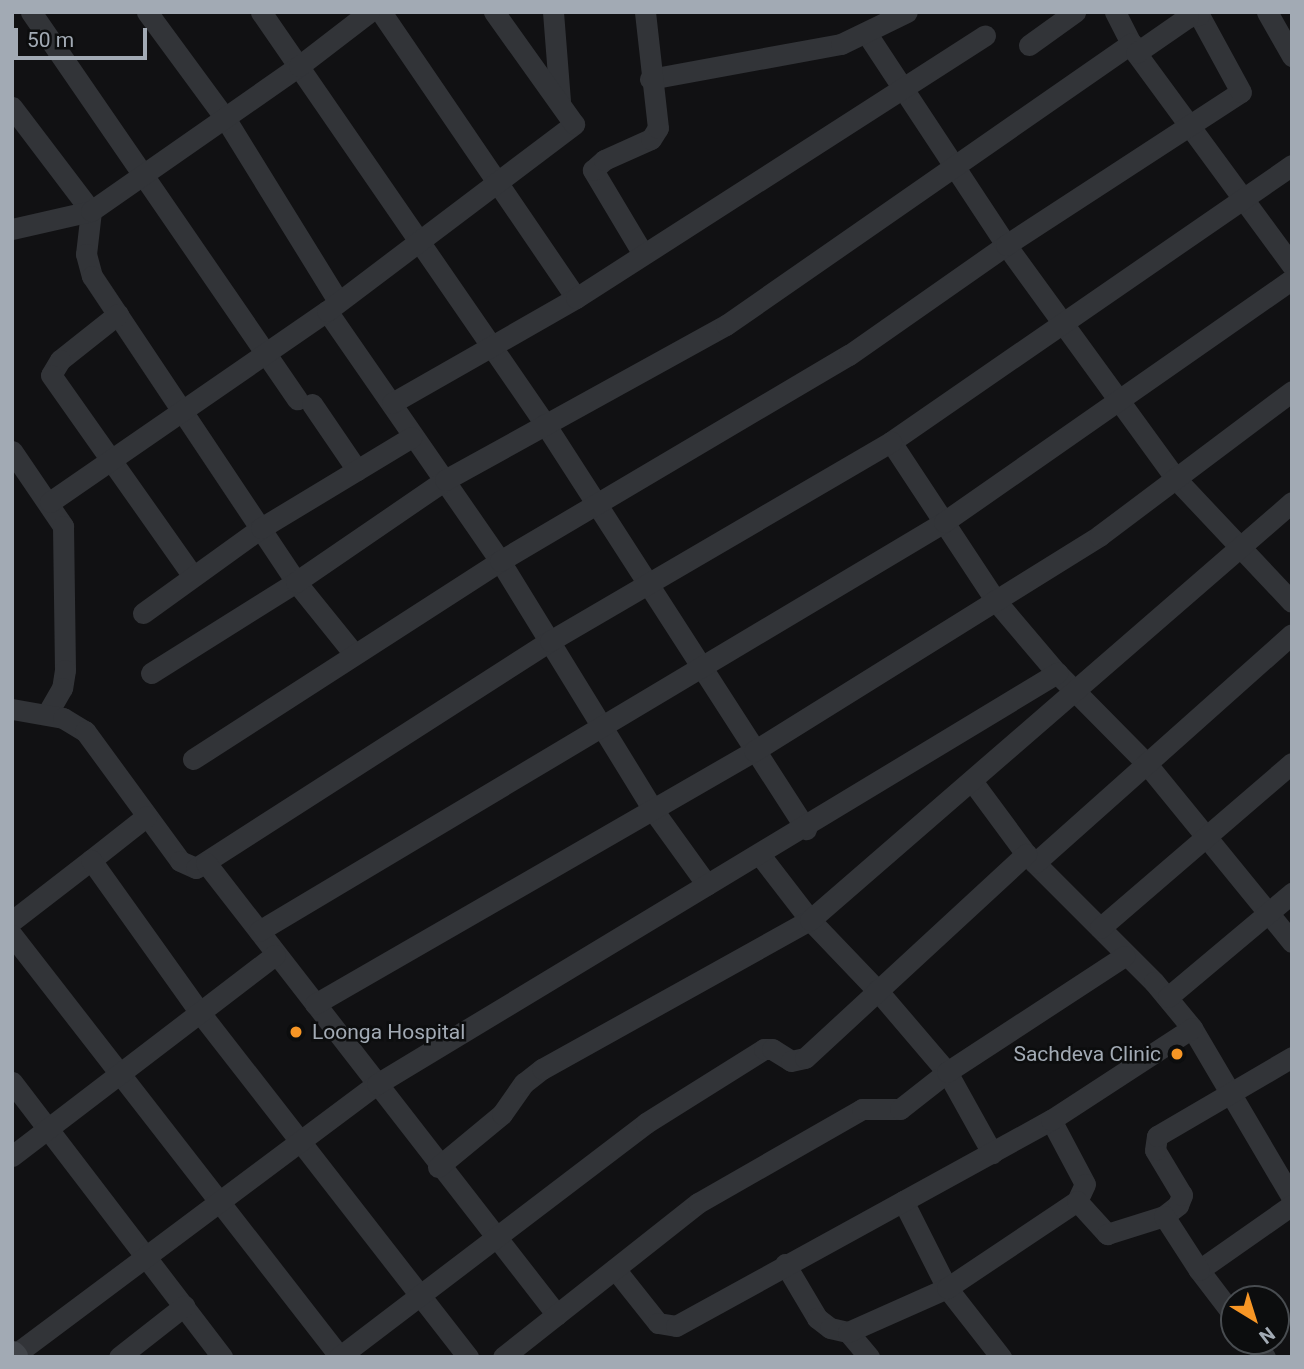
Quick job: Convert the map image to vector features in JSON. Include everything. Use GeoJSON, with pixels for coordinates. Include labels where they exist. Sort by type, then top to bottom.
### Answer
{"type":"FeatureCollection","features":[{"type":"Feature","properties":{"kind":"street"},"geometry":{"type":"LineString","coordinates":[[147,12],[225,118],[412,437],[500,561],[653,810],[707,885]]}},
{"type":"Feature","properties":{"kind":"street"},"geometry":{"type":"LineString","coordinates":[[261,12],[422,243],[488,347],[545,424],[806,829]]}},
{"type":"Feature","properties":{"kind":"street"},"geometry":{"type":"LineString","coordinates":[[12,229],[91,211],[299,66],[369,12]]}},
{"type":"Feature","properties":{"kind":"street"},"geometry":{"type":"LineString","coordinates":[[381,12],[495,184],[576,298]]}},
{"type":"Feature","properties":{"kind":"street"},"geometry":{"type":"LineString","coordinates":[[50,502],[112,463],[422,243],[574,124],[494,12]]}},
{"type":"Feature","properties":{"kind":"street"},"geometry":{"type":"LineString","coordinates":[[554,12],[560,101]]}},
{"type":"Feature","properties":{"kind":"street"},"geometry":{"type":"LineString","coordinates":[[643,254],[593,170],[604,160],[656,134],[645,12]]}},
{"type":"Feature","properties":{"kind":"street"},"geometry":{"type":"LineString","coordinates":[[1029,45],[1075,12]]}},
{"type":"Feature","properties":{"kind":"street"},"geometry":{"type":"LineString","coordinates":[[1115,12],[1134,48],[1292,265]]}},
{"type":"Feature","properties":{"kind":"street"},"geometry":{"type":"LineString","coordinates":[[1267,12],[1292,56]]}},
{"type":"Feature","properties":{"kind":"street"},"geometry":{"type":"LineString","coordinates":[[650,79],[814,50],[867,34],[902,14]]}},
{"type":"Feature","properties":{"kind":"street"},"geometry":{"type":"LineString","coordinates":[[39,15],[143,173],[268,353],[357,470]]}},
{"type":"Feature","properties":{"kind":"street"},"geometry":{"type":"LineString","coordinates":[[151,673],[296,582],[445,480],[726,325],[953,167],[1134,48],[1188,17],[1199,15],[1203,19],[1241,92],[1006,245],[849,355],[500,561],[193,758]]}},
{"type":"Feature","properties":{"kind":"street"},"geometry":{"type":"LineString","coordinates":[[867,34],[1006,245],[1175,478],[1292,602]]}},
{"type":"Feature","properties":{"kind":"street"},"geometry":{"type":"LineString","coordinates":[[392,403],[576,298],[985,35]]}},
{"type":"Feature","properties":{"kind":"street"},"geometry":{"type":"LineString","coordinates":[[12,107],[91,211],[88,266],[118,314],[296,582],[354,654]]}},
{"type":"Feature","properties":{"kind":"street"},"geometry":{"type":"LineString","coordinates":[[12,709],[47,714],[85,731],[188,868],[206,863],[550,641],[649,586],[891,442],[1292,165]]}},
{"type":"Feature","properties":{"kind":"street"},"geometry":{"type":"LineString","coordinates":[[259,931],[600,726],[703,669],[944,522],[1121,403],[1292,279]]}},
{"type":"Feature","properties":{"kind":"street"},"geometry":{"type":"LineString","coordinates":[[118,314],[60,360],[51,374],[192,575]]}},
{"type":"Feature","properties":{"kind":"street"},"geometry":{"type":"LineString","coordinates":[[315,1004],[754,751],[1099,536],[1292,391]]}},
{"type":"Feature","properties":{"kind":"street"},"geometry":{"type":"LineString","coordinates":[[143,613],[192,575],[261,528],[412,437]]}},
{"type":"Feature","properties":{"kind":"street"},"geometry":{"type":"LineString","coordinates":[[891,442],[995,600],[1057,673],[1146,763],[1292,942]]}},
{"type":"Feature","properties":{"kind":"street"},"geometry":{"type":"LineString","coordinates":[[12,451],[50,502],[63,526],[65,541],[65,670],[62,688],[47,714]]}},
{"type":"Feature","properties":{"kind":"street"},"geometry":{"type":"LineString","coordinates":[[438,1167],[502,1114],[524,1083],[542,1069],[810,920],[972,781],[1073,689],[1292,502]]}},
{"type":"Feature","properties":{"kind":"street"},"geometry":{"type":"LineString","coordinates":[[12,934],[222,1200],[339,1357],[494,1236],[646,1123],[752,1055],[772,1049],[799,1061],[877,990],[1146,763],[1292,634]]}},
{"type":"Feature","properties":{"kind":"street"},"geometry":{"type":"LineString","coordinates":[[13,1356],[377,1084],[707,885],[806,829],[1057,673]]}},
{"type":"Feature","properties":{"kind":"street"},"geometry":{"type":"LineString","coordinates":[[1100,928],[1207,839],[1292,763]]}},
{"type":"Feature","properties":{"kind":"street"},"geometry":{"type":"LineString","coordinates":[[972,781],[1031,859],[1124,956],[1168,997],[1192,1028],[1292,1198]]}},
{"type":"Feature","properties":{"kind":"street"},"geometry":{"type":"LineString","coordinates":[[12,921],[147,816]]}},
{"type":"Feature","properties":{"kind":"street"},"geometry":{"type":"LineString","coordinates":[[760,855],[810,920],[877,990],[947,1072],[992,1153]]}},
{"type":"Feature","properties":{"kind":"street"},"geometry":{"type":"LineString","coordinates":[[91,859],[201,1014],[468,1357]]}},
{"type":"Feature","properties":{"kind":"street"},"geometry":{"type":"LineString","coordinates":[[206,863],[438,1167],[557,1315]]}},
{"type":"Feature","properties":{"kind":"street"},"geometry":{"type":"LineString","coordinates":[[1168,997],[1292,893]]}},
{"type":"Feature","properties":{"kind":"street"},"geometry":{"type":"LineString","coordinates":[[12,1156],[201,1014],[275,954]]}},
{"type":"Feature","properties":{"kind":"street"},"geometry":{"type":"LineString","coordinates":[[503,1357],[698,1203],[862,1109],[900,1109],[947,1072],[1124,956]]}},
{"type":"Feature","properties":{"kind":"street"},"geometry":{"type":"LineString","coordinates":[[615,1269],[658,1323],[670,1327],[1051,1120],[1192,1028]]}},
{"type":"Feature","properties":{"kind":"street"},"geometry":{"type":"LineString","coordinates":[[1077,1201],[1107,1234],[1164,1216],[1178,1205],[1182,1195],[1155,1150],[1157,1136],[1292,1057]]}},
{"type":"Feature","properties":{"kind":"street"},"geometry":{"type":"LineString","coordinates":[[12,1082],[46,1130],[222,1357]]}},
{"type":"Feature","properties":{"kind":"street"},"geometry":{"type":"LineString","coordinates":[[785,1264],[817,1318],[830,1328],[848,1332],[947,1288],[1077,1201],[1083,1179],[1051,1120]]}},
{"type":"Feature","properties":{"kind":"street"},"geometry":{"type":"LineString","coordinates":[[903,1201],[947,1288],[1001,1357]]}},
{"type":"Feature","properties":{"kind":"street"},"geometry":{"type":"LineString","coordinates":[[1199,1270],[1292,1205]]}},
{"type":"Feature","properties":{"kind":"street"},"geometry":{"type":"LineString","coordinates":[[1164,1216],[1220,1298]]}},
{"type":"Feature","properties":{"kind":"street"},"geometry":{"type":"LineString","coordinates":[[119,1357],[184,1307]]}},
{"type":"Feature","properties":{"kind":"street"},"geometry":{"type":"LineString","coordinates":[[848,1332],[869,1357]]}},
{"type":"Feature","properties":{"kind":"place","name":"Loonga Hospital"},"geometry":{"type":"Point","coordinates":[296,1032]}},
{"type":"Feature","properties":{"kind":"place","name":"Sachdeva Clinic"},"geometry":{"type":"Point","coordinates":[1177,1054]}}]}
